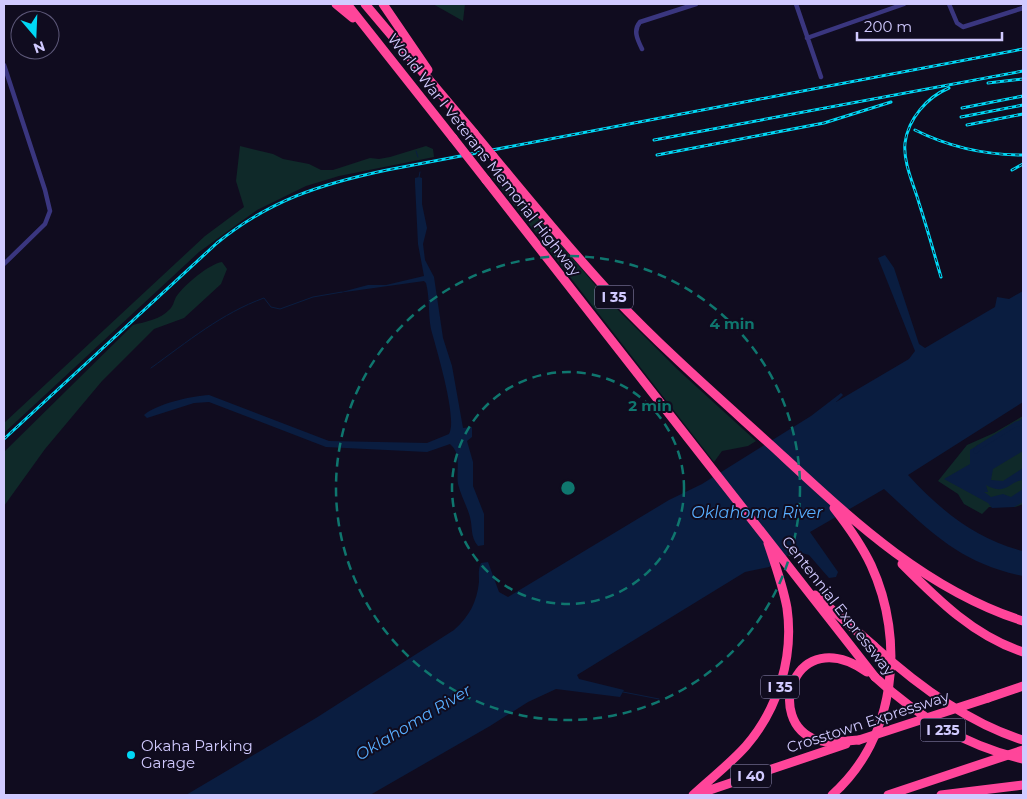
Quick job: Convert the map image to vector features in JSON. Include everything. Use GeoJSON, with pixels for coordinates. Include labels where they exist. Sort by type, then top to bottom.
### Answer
{"type":"FeatureCollection","features":[{"type":"Feature","properties":{"kind":"highway"},"geometry":{"type":"LineString","coordinates":[[336,4],[372,34]]}},
{"type":"Feature","properties":{"kind":"highway","name":"World War I Veterans Memorial Highway"},"geometry":{"type":"LineString","coordinates":[[347,4],[765,535]]}},
{"type":"Feature","properties":{"kind":"highway","name":"World War I Veterans Memorial Highway"},"geometry":{"type":"LineString","coordinates":[[365,4],[614,297],[825,496]]}},
{"type":"Feature","properties":{"kind":"highway"},"geometry":{"type":"LineString","coordinates":[[383,4],[448,102]]}},
{"type":"Feature","properties":{"kind":"highway"},"geometry":{"type":"LineString","coordinates":[[825,496],[921,573],[973,602],[1023,621]]}},
{"type":"Feature","properties":{"kind":"highway","name":"I 35"},"geometry":{"type":"LineString","coordinates":[[825,496],[852,532],[871,565],[886,610],[890,641],[890,680],[884,712],[867,753],[855,771],[832,795]]}},
{"type":"Feature","properties":{"kind":"highway","name":"I 35"},"geometry":{"type":"LineString","coordinates":[[693,795],[745,748],[762,725],[775,699],[785,669],[788,634],[786,607],[780,580],[765,535]]}},
{"type":"Feature","properties":{"kind":"highway","name":"Centennial Expressway"},"geometry":{"type":"LineString","coordinates":[[765,535],[875,677],[911,709],[940,728],[980,746],[1023,759]]}},
{"type":"Feature","properties":{"kind":"highway"},"geometry":{"type":"LineString","coordinates":[[877,539],[919,581],[968,625],[996,642],[1023,652]]}},
{"type":"Feature","properties":{"kind":"highway"},"geometry":{"type":"LineString","coordinates":[[805,587],[832,608],[874,646],[949,704],[980,722],[1023,740]]}},
{"type":"Feature","properties":{"kind":"highway"},"geometry":{"type":"LineString","coordinates":[[858,740],[825,742],[806,734],[793,718],[790,694],[798,674],[814,661],[834,657],[849,660],[875,677]]}},
{"type":"Feature","properties":{"kind":"highway","name":"Crosstown Expressway"},"geometry":{"type":"LineString","coordinates":[[693,795],[1020,688]]}},
{"type":"Feature","properties":{"kind":"highway"},"geometry":{"type":"LineString","coordinates":[[888,795],[1023,750]]}},
{"type":"Feature","properties":{"kind":"highway"},"geometry":{"type":"LineString","coordinates":[[941,795],[1023,785]]}},
{"type":"Feature","properties":{"kind":"street"},"geometry":{"type":"LineString","coordinates":[[642,49],[636,34],[636,26],[640,22],[696,4]]}},
{"type":"Feature","properties":{"kind":"street"},"geometry":{"type":"LineString","coordinates":[[796,4],[821,77]]}},
{"type":"Feature","properties":{"kind":"street"},"geometry":{"type":"LineString","coordinates":[[807,38],[904,4]]}},
{"type":"Feature","properties":{"kind":"street"},"geometry":{"type":"LineString","coordinates":[[949,4],[960,27],[970,26],[1023,8]]}},
{"type":"Feature","properties":{"kind":"street"},"geometry":{"type":"LineString","coordinates":[[4,65],[46,190],[50,211],[45,224],[4,264]]}},
{"type":"Feature","properties":{"kind":"green space"},"geometry":{"type":"Polygon","coordinates":[[[433,4],[465,4],[463,21],[433,4]]]}},
{"type":"Feature","properties":{"kind":"green space"},"geometry":{"type":"Polygon","coordinates":[[[240,146],[273,154],[283,159],[309,164],[321,170],[333,170],[370,158],[390,157],[426,146],[433,149],[434,157],[339,176],[306,186],[257,210],[199,252],[4,433],[4,423],[205,236],[244,207],[236,181],[240,146]]]}},
{"type":"Feature","properties":{"kind":"green space"},"geometry":{"type":"Polygon","coordinates":[[[503,176],[607,299],[677,369],[756,441],[748,446],[722,451],[714,462],[493,178],[503,176]]]}},
{"type":"Feature","properties":{"kind":"green space"},"geometry":{"type":"Polygon","coordinates":[[[222,262],[227,269],[221,284],[184,318],[154,329],[102,381],[45,449],[4,506],[4,452],[133,325],[162,316],[172,307],[176,297],[191,281],[210,267],[222,262]]]}},
{"type":"Feature","properties":{"kind":"green space"},"geometry":{"type":"Polygon","coordinates":[[[1023,416],[1023,504],[1015,507],[989,507],[982,514],[964,504],[958,494],[938,481],[967,445],[994,433],[1023,416]]]}},
{"type":"Feature","properties":{"kind":"water"},"geometry":{"type":"Polygon","coordinates":[[[415,178],[422,178],[422,204],[427,228],[423,244],[425,260],[434,277],[443,338],[452,366],[463,428],[472,427],[472,437],[467,441],[473,462],[473,486],[484,514],[484,545],[478,546],[474,539],[470,517],[458,484],[456,452],[450,444],[427,452],[326,447],[209,402],[194,403],[147,418],[144,415],[165,404],[209,395],[329,441],[427,443],[449,434],[451,414],[449,399],[431,329],[426,283],[424,281],[338,293],[368,285],[386,285],[424,276],[418,244],[415,178]]]}},
{"type":"Feature","properties":{"kind":"water","name":"Oklahoma River"},"geometry":{"type":"Polygon","coordinates":[[[885,255],[894,268],[919,344],[925,348],[995,307],[997,297],[1009,299],[1023,291],[1023,402],[908,475],[946,512],[960,522],[990,539],[1023,551],[1023,576],[981,563],[963,554],[931,532],[884,489],[810,532],[838,572],[836,577],[829,578],[809,555],[799,552],[791,553],[769,567],[745,572],[577,675],[579,679],[624,690],[620,697],[556,689],[528,702],[370,795],[186,795],[316,718],[454,630],[464,620],[474,603],[478,589],[481,563],[488,562],[499,592],[508,597],[669,500],[702,484],[811,416],[841,393],[843,395],[836,402],[909,359],[915,351],[878,258],[885,255]]]}},
{"type":"Feature","properties":{"kind":"water"},"geometry":{"type":"Polygon","coordinates":[[[1023,418],[1023,451],[993,469],[991,480],[1003,481],[1023,468],[1023,480],[1003,489],[986,485],[988,492],[984,492],[991,497],[1003,494],[1011,497],[1023,489],[1023,502],[1014,507],[992,508],[988,503],[944,479],[970,464],[970,450],[978,445],[980,448],[1016,426],[1015,423],[1023,418]]]}},
{"type":"Feature","properties":{"kind":"waterway"},"geometry":{"type":"LineString","coordinates":[[416,151],[418,157]]}},
{"type":"Feature","properties":{"kind":"waterway"},"geometry":{"type":"LineString","coordinates":[[419,177],[420,172]]}},
{"type":"Feature","properties":{"kind":"waterway"},"geometry":{"type":"LineString","coordinates":[[151,368],[219,320],[264,298],[271,307],[280,309],[313,297],[342,292]]}},
{"type":"Feature","properties":{"kind":"waterway"},"geometry":{"type":"LineString","coordinates":[[976,451],[979,447],[1016,424],[1023,423]]}},
{"type":"Feature","properties":{"kind":"waterway"},"geometry":{"type":"LineString","coordinates":[[623,692],[659,699]]}},
{"type":"Feature","properties":{"kind":"railway"},"geometry":{"type":"LineString","coordinates":[[4,439],[217,243],[257,215],[297,196],[340,181],[387,170],[1023,49]]}},
{"type":"Feature","properties":{"kind":"railway"},"geometry":{"type":"LineString","coordinates":[[654,140],[1023,71]]}},
{"type":"Feature","properties":{"kind":"railway"},"geometry":{"type":"LineString","coordinates":[[988,83],[1023,79]]}},
{"type":"Feature","properties":{"kind":"railway"},"geometry":{"type":"LineString","coordinates":[[941,277],[907,166],[905,143],[914,117],[933,97],[949,88]]}},
{"type":"Feature","properties":{"kind":"railway"},"geometry":{"type":"LineString","coordinates":[[962,108],[1023,96]]}},
{"type":"Feature","properties":{"kind":"railway"},"geometry":{"type":"LineString","coordinates":[[657,155],[824,123],[891,102]]}},
{"type":"Feature","properties":{"kind":"railway"},"geometry":{"type":"LineString","coordinates":[[961,117],[1023,105]]}},
{"type":"Feature","properties":{"kind":"railway"},"geometry":{"type":"LineString","coordinates":[[967,125],[1023,114]]}},
{"type":"Feature","properties":{"kind":"railway"},"geometry":{"type":"LineString","coordinates":[[915,130],[941,141],[968,149],[1009,155],[1023,155]]}},
{"type":"Feature","properties":{"kind":"railway"},"geometry":{"type":"LineString","coordinates":[[1012,170],[1023,164]]}},
{"type":"Feature","properties":{"kind":"place","name":"Okaha Parking Garage"},"geometry":{"type":"Point","coordinates":[131,755]}}]}
